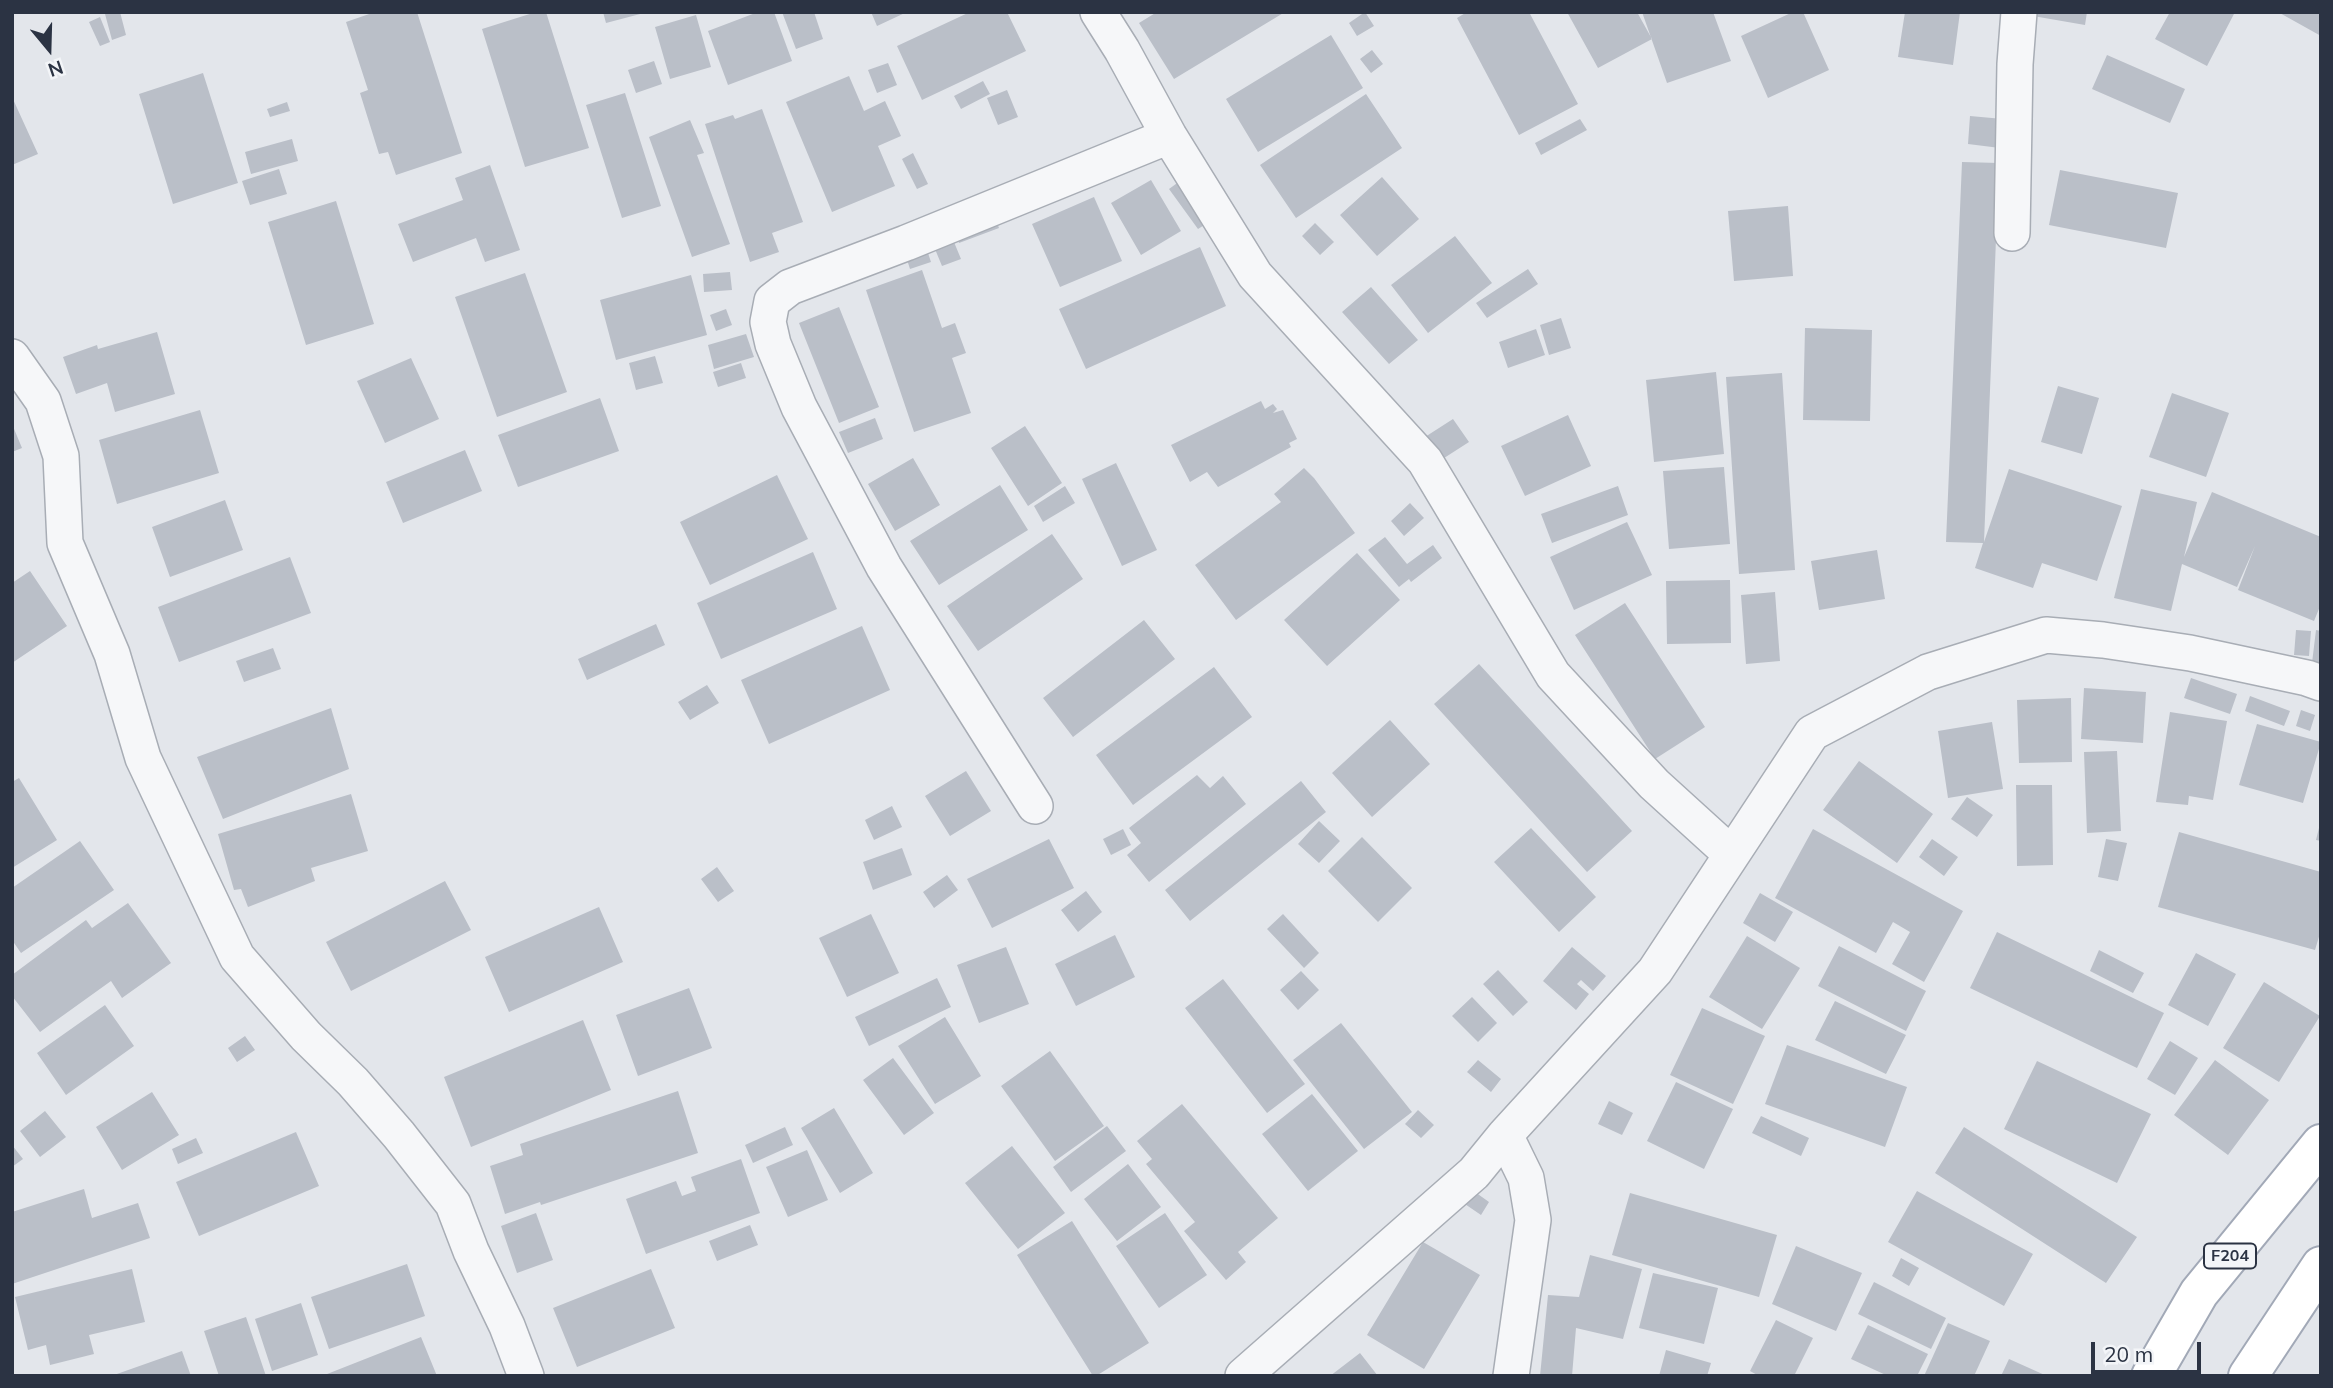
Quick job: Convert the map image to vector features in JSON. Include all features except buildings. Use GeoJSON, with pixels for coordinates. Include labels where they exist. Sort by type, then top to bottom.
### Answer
{"type":"FeatureCollection","features":[{"type":"Feature","properties":{"kind":"main road","name":"F204"},"geometry":{"type":"LineString","coordinates":[[2151,1376],[2199,1293],[2321,1144]]}},
{"type":"Feature","properties":{"kind":"main road"},"geometry":{"type":"LineString","coordinates":[[2248,1376],[2321,1266]]}},
{"type":"Feature","properties":{"kind":"street"},"geometry":{"type":"LineString","coordinates":[[1098,12],[1169,136],[1255,275],[1425,461],[1553,675],[1654,784],[1731,855]]}},
{"type":"Feature","properties":{"kind":"street"},"geometry":{"type":"LineString","coordinates":[[2012,233],[2015,64],[2019,12]]}},
{"type":"Feature","properties":{"kind":"street"},"geometry":{"type":"LineString","coordinates":[[1035,806],[884,567],[800,407],[773,344],[768,321],[772,301],[790,287],[1169,136]]}},
{"type":"Feature","properties":{"kind":"street"},"geometry":{"type":"LineString","coordinates":[[12,357],[43,401],[47,412],[61,456],[65,543],[112,654],[143,758],[237,957],[306,1035],[361,1091],[453,1204],[526,1376]]}},
{"type":"Feature","properties":{"kind":"street"},"geometry":{"type":"LineString","coordinates":[[1242,1376],[1474,1173],[1505,1135],[1655,971],[1812,733],[1928,672],[2046,635],[2103,640],[2190,653],[2321,683]]}},
{"type":"Feature","properties":{"kind":"street"},"geometry":{"type":"LineString","coordinates":[[1505,1135],[1526,1178],[1533,1220],[1511,1376]]}}]}
